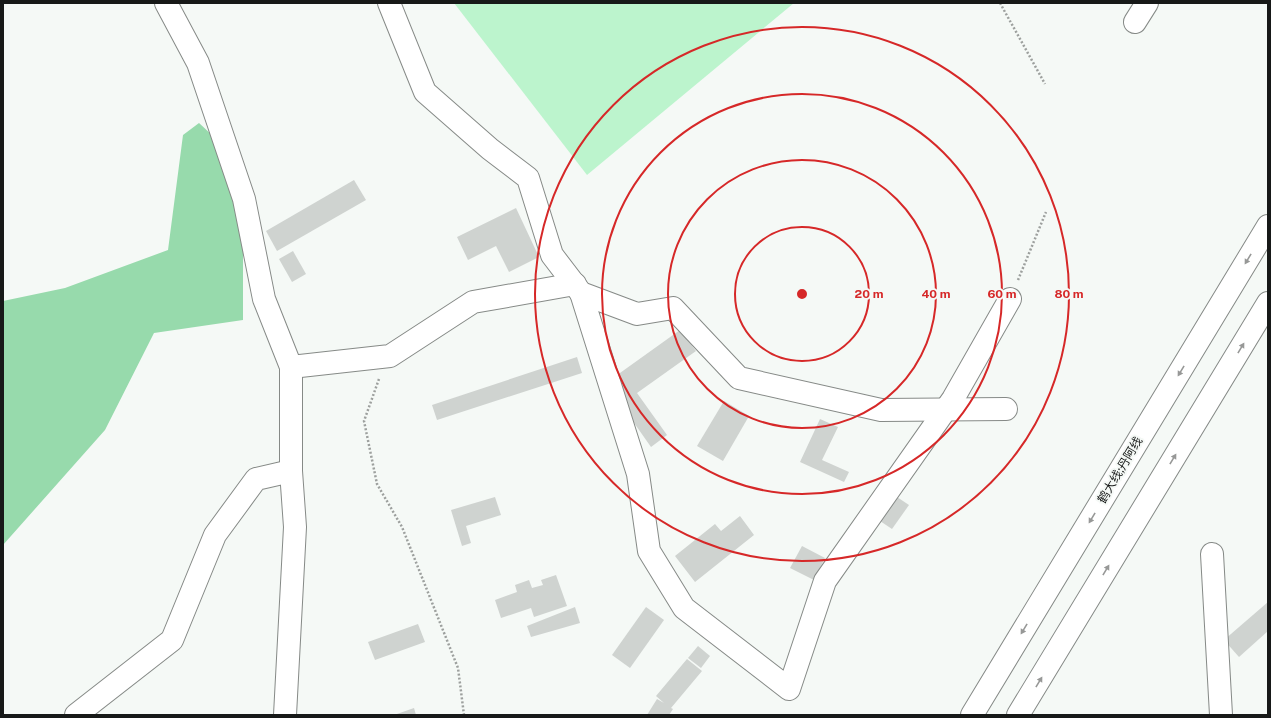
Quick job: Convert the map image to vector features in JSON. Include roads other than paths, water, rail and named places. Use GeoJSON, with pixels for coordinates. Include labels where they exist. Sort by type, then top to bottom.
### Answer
{"type":"FeatureCollection","features":[{"type":"Feature","properties":{"kind":"main road"},"geometry":{"type":"LineString","coordinates":[[166,3],[200,70],[244,199],[264,299],[291,367],[291,470],[295,526],[285,715]]}},
{"type":"Feature","properties":{"kind":"main road"},"geometry":{"type":"LineString","coordinates":[[389,3],[425,92],[490,149],[528,178],[552,255],[578,288],[638,474],[649,551],[684,608],[789,689],[825,581],[946,410],[1010,298]]}},
{"type":"Feature","properties":{"kind":"main road"},"geometry":{"type":"LineString","coordinates":[[1135,22],[1147,3]]}},
{"type":"Feature","properties":{"kind":"main road","name":"鹤大线;丹阿线"},"geometry":{"type":"LineString","coordinates":[[972,715],[1268,226]]}},
{"type":"Feature","properties":{"kind":"main road"},"geometry":{"type":"LineString","coordinates":[[291,367],[390,356],[473,302],[578,288],[637,314],[673,308],[739,378],[881,410],[1006,409]]}},
{"type":"Feature","properties":{"kind":"main road"},"geometry":{"type":"LineString","coordinates":[[1018,715],[1268,303]]}},
{"type":"Feature","properties":{"kind":"main road"},"geometry":{"type":"LineString","coordinates":[[76,715],[172,640],[215,535],[256,479],[291,470]]}},
{"type":"Feature","properties":{"kind":"main road"},"geometry":{"type":"LineString","coordinates":[[1212,554],[1221,715]]}}]}
